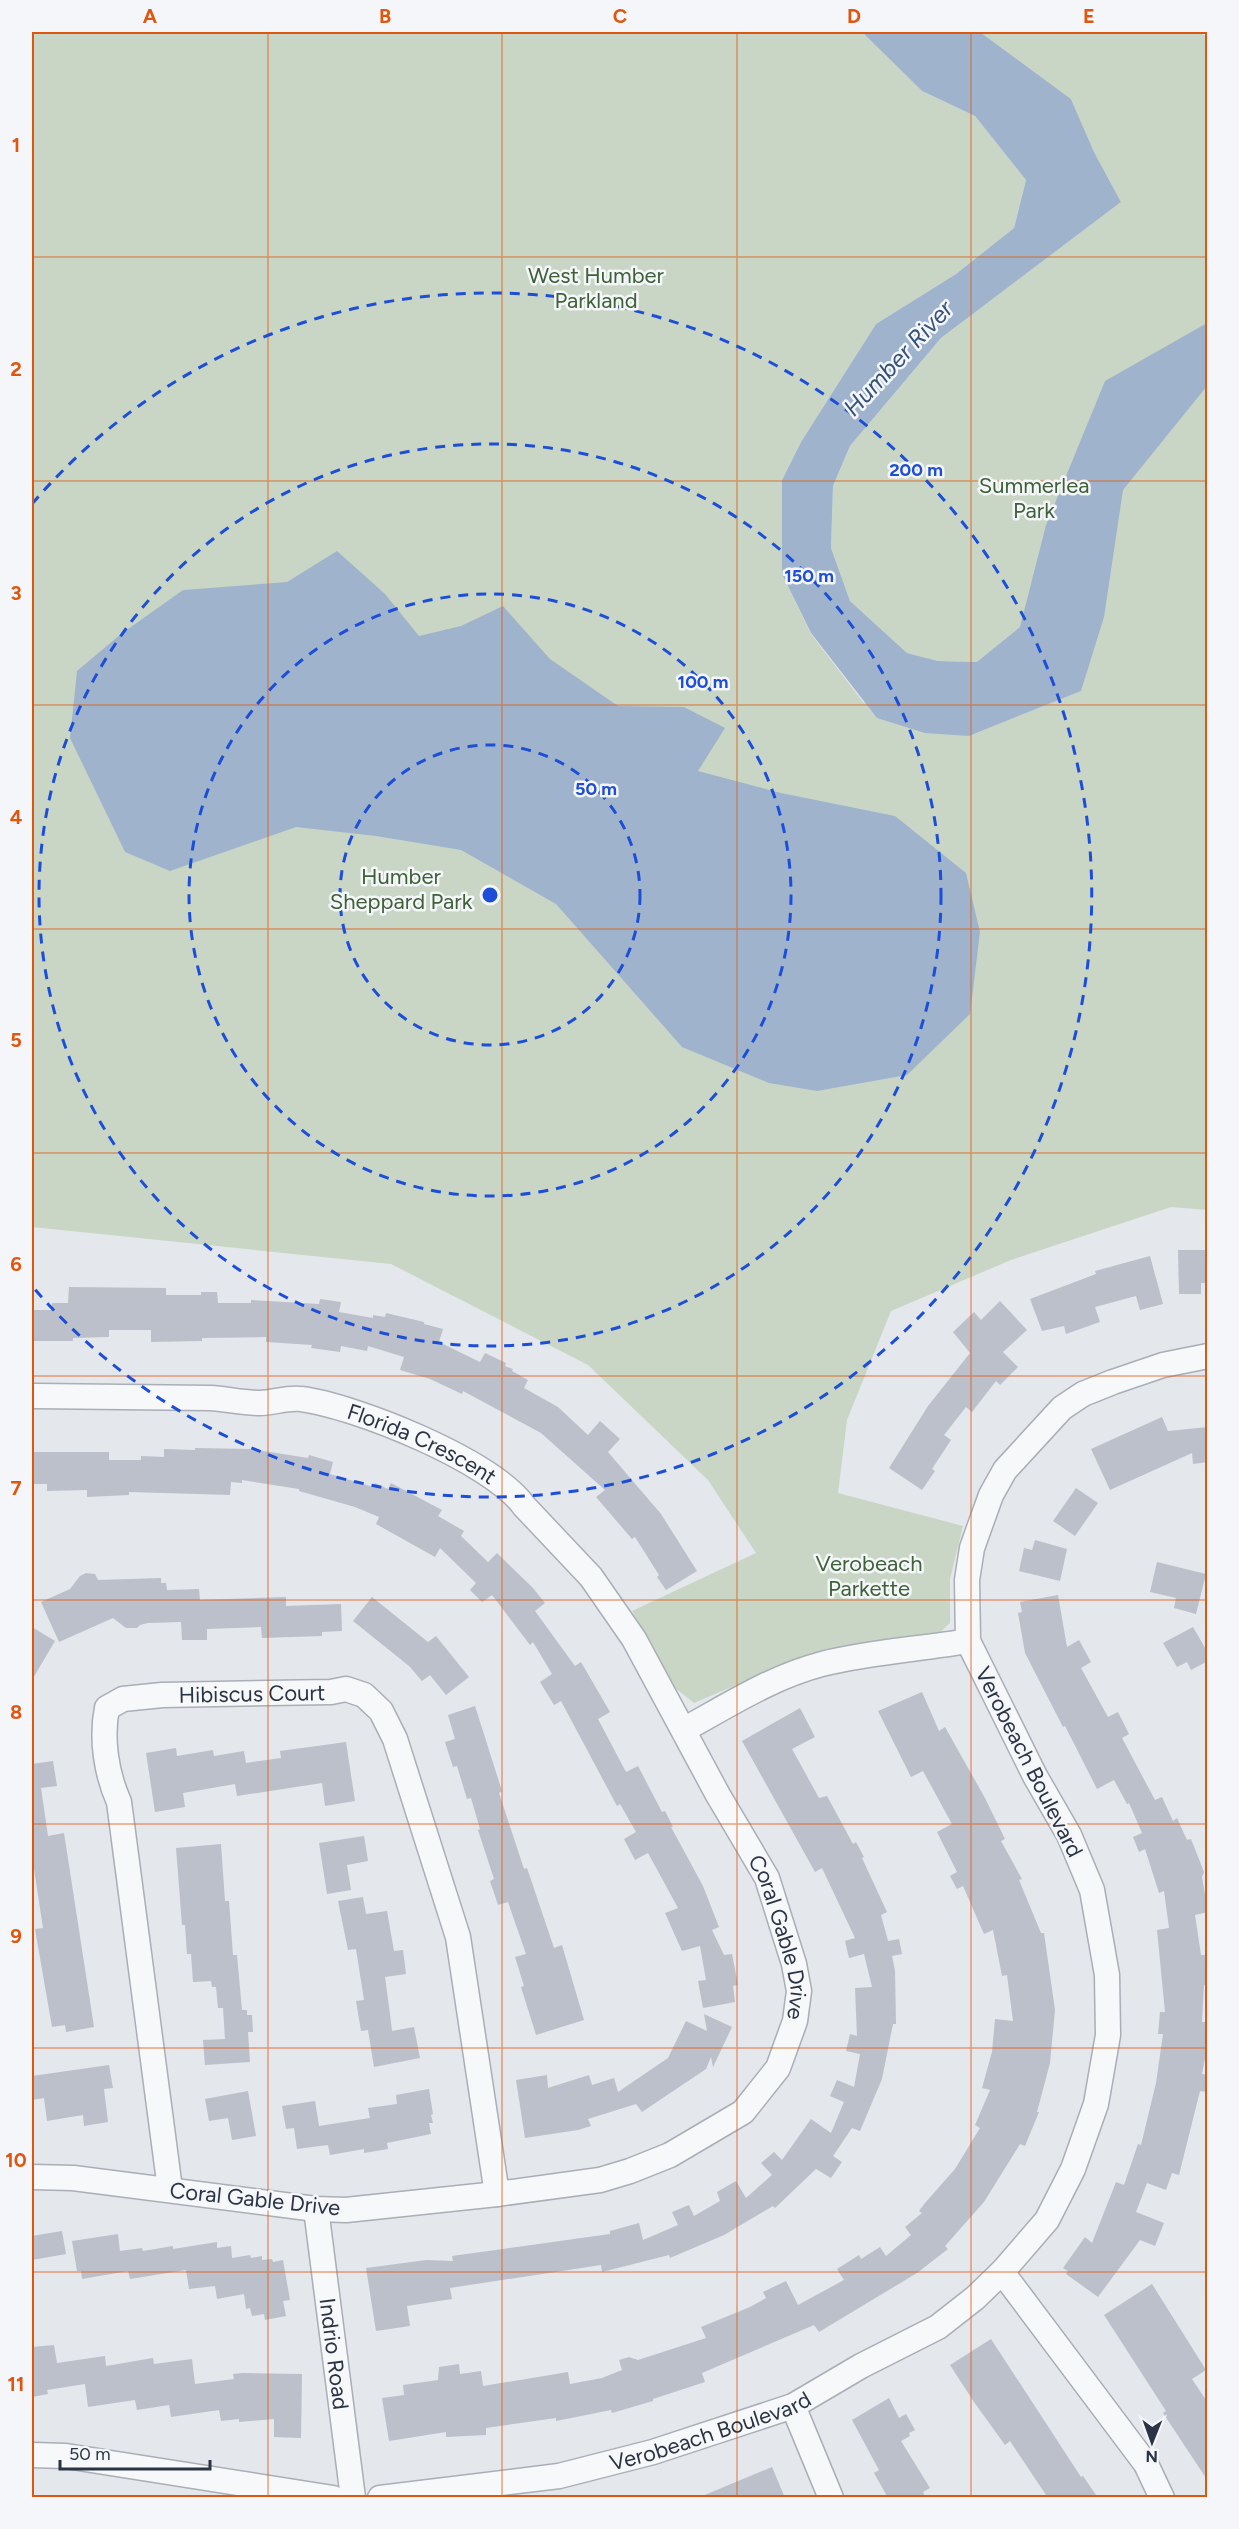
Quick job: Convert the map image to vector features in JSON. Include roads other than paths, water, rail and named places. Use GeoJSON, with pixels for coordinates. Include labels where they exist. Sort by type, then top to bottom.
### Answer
{"type":"FeatureCollection","features":[{"type":"Feature","properties":{"kind":"street","name":"Verobeach Boulevard"},"geometry":{"type":"LineString","coordinates":[[381,2498],[559,2476],[653,2452],[793,2406],[861,2366],[938,2327],[975,2298],[1002,2272],[1047,2220],[1073,2169],[1096,2104],[1108,2035],[1107,1975],[1092,1890],[1070,1835],[1035,1776],[968,1641],[967,1580],[972,1548],[991,1495],[1005,1470],[1062,1408],[1083,1394],[1146,1370],[1208,1356]]}},
{"type":"Feature","properties":{"kind":"street","name":"Florida Crescent"},"geometry":{"type":"LineString","coordinates":[[32,1396],[219,1399],[260,1403],[299,1398],[356,1413],[424,1439],[483,1471],[515,1493],[524,1506],[591,1577],[634,1639],[685,1730]]}},
{"type":"Feature","properties":{"kind":"street"},"geometry":{"type":"LineString","coordinates":[[685,1730],[734,1700],[789,1674],[823,1663],[968,1641]]}},
{"type":"Feature","properties":{"kind":"street","name":"Hibiscus Court"},"geometry":{"type":"LineString","coordinates":[[170,2189],[119,1802],[106,1753],[104,1726],[107,1708],[123,1699],[162,1695],[331,1692],[346,1689],[364,1695],[381,1711],[395,1739],[458,1937],[497,2194]]}},
{"type":"Feature","properties":{"kind":"street","name":"Coral Gable Drive"},"geometry":{"type":"LineString","coordinates":[[32,2177],[73,2178],[316,2209],[346,2210],[497,2194],[600,2180],[630,2172],[670,2155],[743,2112],[778,2068],[795,2021],[799,1991],[794,1964],[767,1878],[718,1795],[685,1730]]}},
{"type":"Feature","properties":{"kind":"street","name":"Indrio Road"},"geometry":{"type":"LineString","coordinates":[[316,2209],[353,2498]]}},
{"type":"Feature","properties":{"kind":"street"},"geometry":{"type":"LineString","coordinates":[[1002,2272],[1146,2464],[1162,2498]]}},
{"type":"Feature","properties":{"kind":"street"},"geometry":{"type":"LineString","coordinates":[[793,2406],[831,2498]]}},
{"type":"Feature","properties":{"kind":"street"},"geometry":{"type":"LineString","coordinates":[[32,2455],[66,2456],[333,2498]]}},
{"type":"Feature","properties":{"kind":"water","name":"Humber River"},"geometry":{"type":"Polygon","coordinates":[[[862,32],[980,32],[1071,99],[1094,152],[1121,202],[941,338],[850,446],[833,486],[831,548],[850,601],[907,653],[938,661],[977,662],[1020,627],[1046,525],[1105,381],[1207,323],[1207,386],[1123,490],[1104,617],[1081,691],[969,736],[925,733],[877,718],[811,633],[782,574],[782,480],[801,442],[876,324],[956,274],[1014,228],[1026,180],[975,116],[922,91],[862,32]]]}},
{"type":"Feature","properties":{"kind":"water"},"geometry":{"type":"Polygon","coordinates":[[[337,551],[385,594],[419,636],[461,626],[503,606],[550,659],[618,706],[684,707],[725,728],[698,771],[781,793],[895,816],[966,873],[980,932],[970,1014],[907,1075],[817,1091],[769,1083],[682,1047],[556,904],[461,850],[376,836],[296,827],[170,871],[125,852],[70,738],[77,671],[121,634],[183,590],[287,582],[337,551]]]}},
{"type":"Feature","properties":{"kind":"park label","name":"West Humber Parkland"},"geometry":{"type":"Point","coordinates":[596,288]}},
{"type":"Feature","properties":{"kind":"park label","name":"Summerlea Park"},"geometry":{"type":"Point","coordinates":[1034,498]}},
{"type":"Feature","properties":{"kind":"park label","name":"Humber Sheppard Park"},"geometry":{"type":"Point","coordinates":[401,888]}},
{"type":"Feature","properties":{"kind":"park label","name":"Verobeach Parkette"},"geometry":{"type":"Point","coordinates":[869,1576]}}]}
